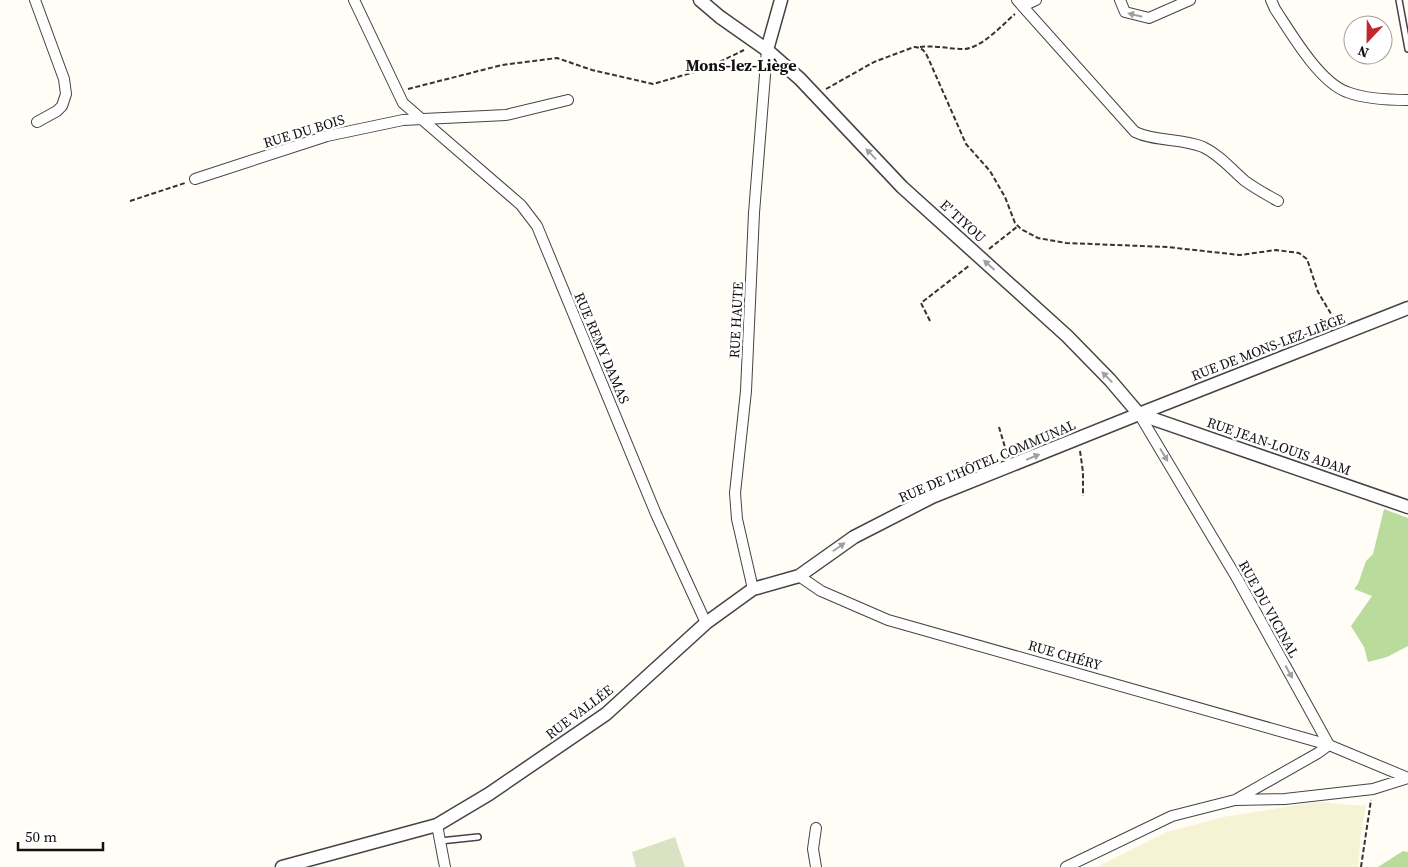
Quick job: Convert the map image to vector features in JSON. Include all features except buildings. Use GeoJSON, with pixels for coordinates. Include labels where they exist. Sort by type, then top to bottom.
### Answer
{"type":"FeatureCollection","features":[{"type":"Feature","properties":{"kind":"street"},"geometry":{"type":"LineString","coordinates":[[35,0],[64,79],[66,94],[62,106],[57,111],[36,122]]}},
{"type":"Feature","properties":{"kind":"street","name":"RUE REMY DAMAS"},"geometry":{"type":"LineString","coordinates":[[354,0],[403,103],[521,205],[537,226],[656,514],[706,623]]}},
{"type":"Feature","properties":{"kind":"street","name":"E' TIYOU"},"geometry":{"type":"LineString","coordinates":[[700,0],[720,17],[762,46],[800,79],[902,187],[1067,336],[1140,414]]}},
{"type":"Feature","properties":{"kind":"street"},"geometry":{"type":"LineString","coordinates":[[762,46],[781,0]]}},
{"type":"Feature","properties":{"kind":"street"},"geometry":{"type":"LineString","coordinates":[[1020,3],[1036,0]]}},
{"type":"Feature","properties":{"kind":"street"},"geometry":{"type":"LineString","coordinates":[[1120,0],[1125,12],[1149,18],[1190,0]]}},
{"type":"Feature","properties":{"kind":"street"},"geometry":{"type":"LineString","coordinates":[[1271,0],[1274,9],[1319,72],[1346,92],[1386,100],[1408,100]]}},
{"type":"Feature","properties":{"kind":"street"},"geometry":{"type":"LineString","coordinates":[[1020,3],[1135,132],[1146,136],[1184,141],[1204,148],[1228,164],[1244,180],[1278,201]]}},
{"type":"Feature","properties":{"kind":"street","name":"RUE HAUTE"},"geometry":{"type":"LineString","coordinates":[[753,589],[737,519],[735,493],[746,391],[762,46]]}},
{"type":"Feature","properties":{"kind":"street"},"geometry":{"type":"LineString","coordinates":[[424,120],[506,115],[568,100]]}},
{"type":"Feature","properties":{"kind":"street","name":"RUE DU BOIS"},"geometry":{"type":"LineString","coordinates":[[194,179],[327,136],[403,120],[424,120]]}},
{"type":"Feature","properties":{"kind":"street","name":"RUE DE MONS-LEZ-LIÈGE"},"geometry":{"type":"LineString","coordinates":[[1140,414],[1408,308]]}},
{"type":"Feature","properties":{"kind":"street","name":"RUE DE L'HÔTEL COMMUNAL"},"geometry":{"type":"LineString","coordinates":[[753,589],[799,576],[854,537],[932,497],[1140,414]]}},
{"type":"Feature","properties":{"kind":"street","name":"RUE JEAN-LOUIS ADAM"},"geometry":{"type":"LineString","coordinates":[[1140,414],[1408,507]]}},
{"type":"Feature","properties":{"kind":"street","name":"RUE DU VICINAL"},"geometry":{"type":"LineString","coordinates":[[1140,414],[1238,580],[1329,745]]}},
{"type":"Feature","properties":{"kind":"street","name":"RUE CHÉRY"},"geometry":{"type":"LineString","coordinates":[[799,576],[822,591],[888,620],[1329,745]]}},
{"type":"Feature","properties":{"kind":"street","name":"RUE VALLÉE"},"geometry":{"type":"LineString","coordinates":[[282,867],[436,826],[489,794],[606,714],[706,623],[753,589]]}},
{"type":"Feature","properties":{"kind":"street"},"geometry":{"type":"LineString","coordinates":[[1235,800],[1329,745],[1408,778]]}},
{"type":"Feature","properties":{"kind":"street"},"geometry":{"type":"LineString","coordinates":[[1066,867],[1172,816],[1235,800],[1285,799],[1373,789],[1408,778]]}},
{"type":"Feature","properties":{"kind":"street"},"geometry":{"type":"LineString","coordinates":[[436,826],[445,867]]}},
{"type":"Feature","properties":{"kind":"street"},"geometry":{"type":"LineString","coordinates":[[816,828],[813,849],[816,867]]}},
{"type":"Feature","properties":{"kind":"lane"},"geometry":{"type":"LineString","coordinates":[[1399,0],[1408,49]]}},
{"type":"Feature","properties":{"kind":"lane"},"geometry":{"type":"LineString","coordinates":[[440,841],[478,837]]}},
{"type":"Feature","properties":{"kind":"path"},"geometry":{"type":"LineString","coordinates":[[816,96],[874,62],[918,47],[936,46],[965,49],[976,46],[1020,3]]}},
{"type":"Feature","properties":{"kind":"path"},"geometry":{"type":"LineString","coordinates":[[398,92],[502,65],[557,58],[592,70],[654,84],[705,69],[762,46]]}},
{"type":"Feature","properties":{"kind":"path"},"geometry":{"type":"LineString","coordinates":[[918,47],[926,53],[966,144],[979,157],[996,182],[1018,226],[1038,238],[1066,243],[1167,247],[1240,254],[1276,250],[1299,253],[1307,259],[1318,292],[1342,334]]}},
{"type":"Feature","properties":{"kind":"path"},"geometry":{"type":"LineString","coordinates":[[130,201],[194,179]]}},
{"type":"Feature","properties":{"kind":"path"},"geometry":{"type":"LineString","coordinates":[[930,322],[921,302],[956,277],[1018,226]]}},
{"type":"Feature","properties":{"kind":"path"},"geometry":{"type":"LineString","coordinates":[[999,427],[1010,466]]}},
{"type":"Feature","properties":{"kind":"path"},"geometry":{"type":"LineString","coordinates":[[1078,439],[1083,472],[1083,496]]}},
{"type":"Feature","properties":{"kind":"path"},"geometry":{"type":"LineString","coordinates":[[1362,867],[1373,789]]}},
{"type":"Feature","properties":{"kind":"shaded area"},"geometry":{"type":"Polygon","coordinates":[[[1317,802],[1366,806],[1358,867],[1097,867],[1167,832],[1223,817],[1317,802]]]}},
{"type":"Feature","properties":{"kind":"green space"},"geometry":{"type":"Polygon","coordinates":[[[1384,509],[1408,518],[1408,646],[1387,657],[1368,662],[1364,647],[1351,626],[1372,596],[1354,589],[1358,584],[1366,561],[1373,554],[1384,509]]]}},
{"type":"Feature","properties":{"kind":"green space"},"geometry":{"type":"Polygon","coordinates":[[[675,837],[685,867],[636,867],[632,852],[675,837]]]}},
{"type":"Feature","properties":{"kind":"green space"},"geometry":{"type":"Polygon","coordinates":[[[1403,851],[1408,852],[1408,867],[1378,867],[1403,851]]]}},
{"type":"Feature","properties":{"kind":"district","name":"Mons-lez-Liège"},"geometry":{"type":"Point","coordinates":[741,65]}}]}
